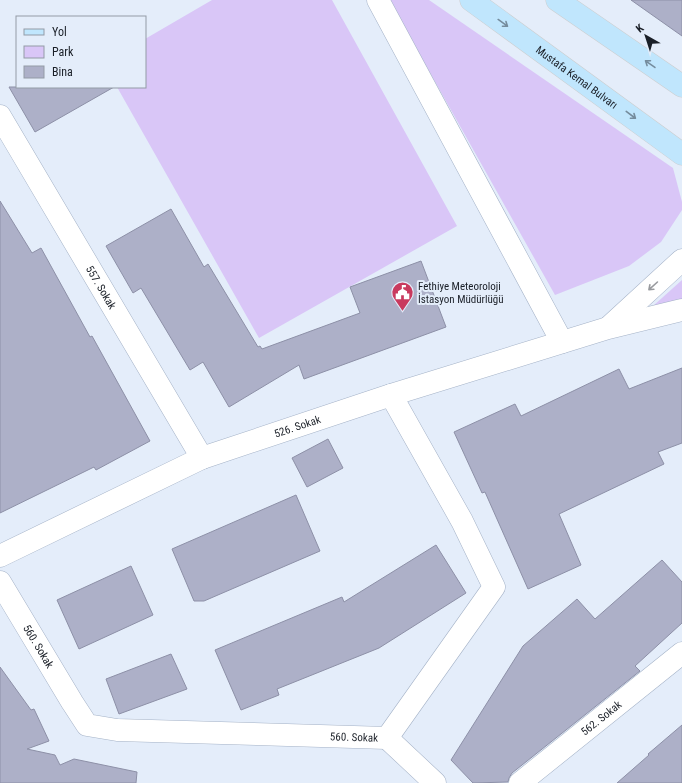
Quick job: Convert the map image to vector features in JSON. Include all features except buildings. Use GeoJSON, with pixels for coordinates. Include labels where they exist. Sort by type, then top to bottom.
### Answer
{"type":"FeatureCollection","features":[{"type":"Feature","properties":{"kind":"main road","name":"Mustafa Kemal Bulvarı"},"geometry":{"type":"LineString","coordinates":[[471,0],[682,154]]}},
{"type":"Feature","properties":{"kind":"main road"},"geometry":{"type":"LineString","coordinates":[[557,0],[682,86]]}},
{"type":"Feature","properties":{"kind":"street"},"geometry":{"type":"LineString","coordinates":[[378,0],[562,342]]}},
{"type":"Feature","properties":{"kind":"street","name":"557. Sokak"},"geometry":{"type":"LineString","coordinates":[[0,116],[202,458]]}},
{"type":"Feature","properties":{"kind":"street"},"geometry":{"type":"LineString","coordinates":[[608,328],[682,260]]}},
{"type":"Feature","properties":{"kind":"street","name":"526. Sokak"},"geometry":{"type":"LineString","coordinates":[[0,556],[202,458],[391,395],[562,342],[608,328],[682,310]]}},
{"type":"Feature","properties":{"kind":"street","name":"560. Sokak"},"geometry":{"type":"LineString","coordinates":[[0,582],[87,725],[117,730],[387,738],[494,587],[462,521],[391,395]]}},
{"type":"Feature","properties":{"kind":"street","name":"562. Sokak"},"geometry":{"type":"LineString","coordinates":[[520,783],[682,654]]}},
{"type":"Feature","properties":{"kind":"street"},"geometry":{"type":"LineString","coordinates":[[387,738],[435,783]]}},
{"type":"Feature","properties":{"kind":"green space"},"geometry":{"type":"Polygon","coordinates":[[[212,0],[332,0],[457,226],[259,338],[118,88],[146,88],[146,38],[212,0]]]}},
{"type":"Feature","properties":{"kind":"green space"},"geometry":{"type":"Polygon","coordinates":[[[389,0],[429,0],[673,168],[682,202],[682,210],[661,242],[629,266],[555,295],[389,0]]]}},
{"type":"Feature","properties":{"kind":"green space"},"geometry":{"type":"Polygon","coordinates":[[[682,280],[682,300],[653,306],[682,280]]]}},
{"type":"Feature","properties":{"kind":"place","name":"Fethiye Meteoroloji İstasyon Müdürlüğü"},"geometry":{"type":"Point","coordinates":[402,312]}}]}
